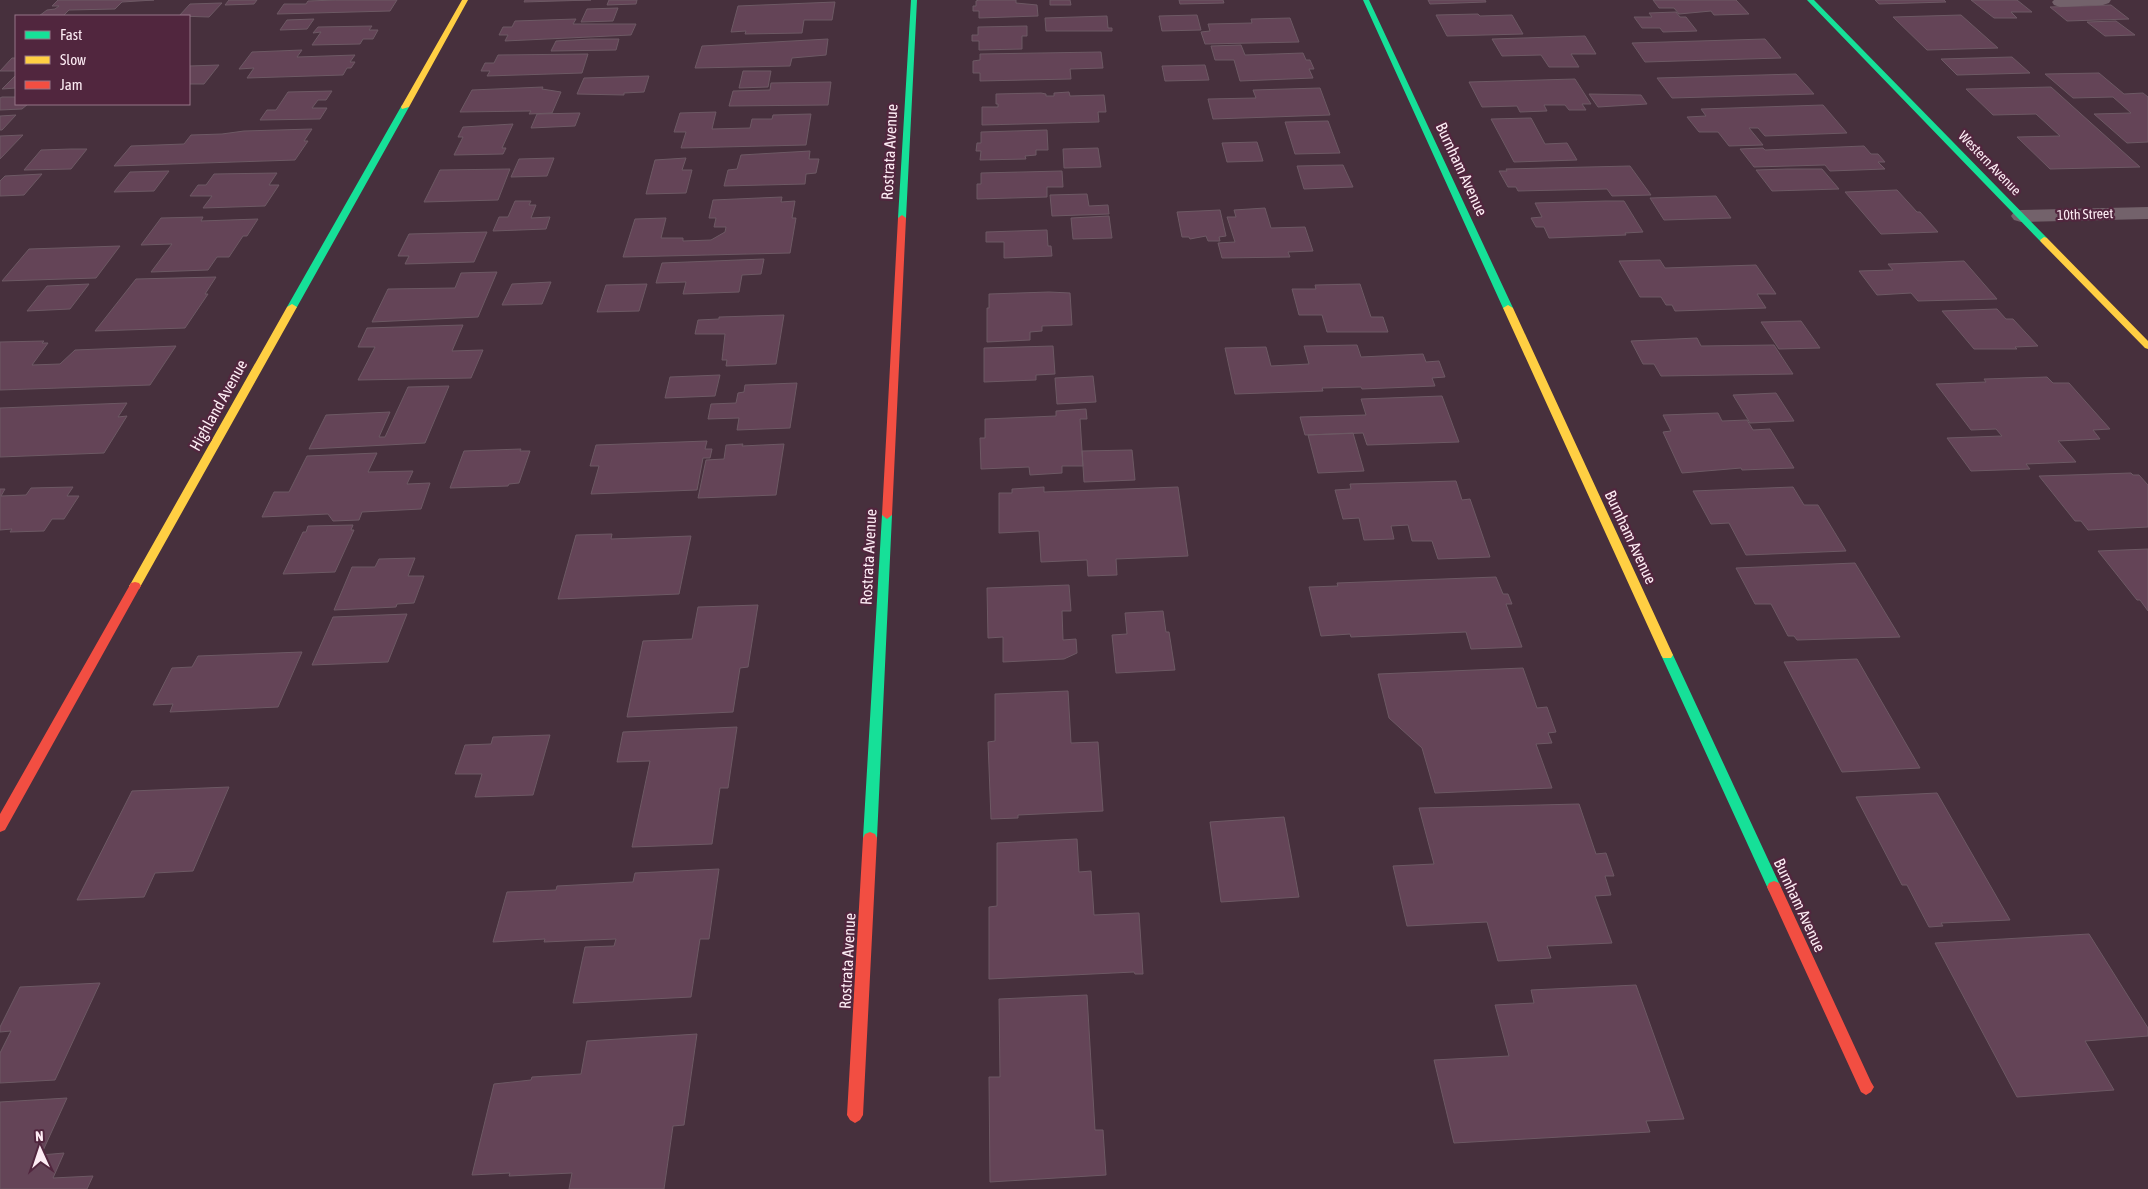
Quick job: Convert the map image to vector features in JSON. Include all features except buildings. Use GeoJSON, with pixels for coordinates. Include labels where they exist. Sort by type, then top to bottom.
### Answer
{"type":"FeatureCollection","features":[{"type":"Feature","properties":{"kind":"street","name":"Highland Avenue"},"geometry":{"type":"LineString","coordinates":[[0,826],[465,0]]}},
{"type":"Feature","properties":{"kind":"street","name":"Rostrata Avenue"},"geometry":{"type":"LineString","coordinates":[[855,1115],[914,0]]}},
{"type":"Feature","properties":{"kind":"street","name":"Burnham Avenue"},"geometry":{"type":"LineString","coordinates":[[1366,0],[1866,1087]]}},
{"type":"Feature","properties":{"kind":"street","name":"Western Avenue"},"geometry":{"type":"LineString","coordinates":[[1810,0],[2148,346]]}},
{"type":"Feature","properties":{"kind":"street","name":"10th Street"},"geometry":{"type":"LineString","coordinates":[[2021,216],[2148,212]]}},
{"type":"Feature","properties":{"kind":"lane"},"geometry":{"type":"LineString","coordinates":[[2060,2],[2103,0]]}},
{"type":"Feature","properties":{"kind":"traffic: fast"},"geometry":{"type":"LineString","coordinates":[[902,218],[914,0]]}},
{"type":"Feature","properties":{"kind":"traffic: fast"},"geometry":{"type":"LineString","coordinates":[[1366,0],[1508,308]]}},
{"type":"Feature","properties":{"kind":"traffic: fast"},"geometry":{"type":"LineString","coordinates":[[1810,0],[2044,240]]}},
{"type":"Feature","properties":{"kind":"traffic: fast"},"geometry":{"type":"LineString","coordinates":[[292,307],[405,107]]}},
{"type":"Feature","properties":{"kind":"traffic: fast"},"geometry":{"type":"LineString","coordinates":[[870,838],[887,515]]}},
{"type":"Feature","properties":{"kind":"traffic: fast"},"geometry":{"type":"LineString","coordinates":[[1667,655],[1774,887]]}},
{"type":"Feature","properties":{"kind":"traffic: slow"},"geometry":{"type":"LineString","coordinates":[[405,107],[465,0]]}},
{"type":"Feature","properties":{"kind":"traffic: slow"},"geometry":{"type":"LineString","coordinates":[[2044,240],[2148,346]]}},
{"type":"Feature","properties":{"kind":"traffic: slow"},"geometry":{"type":"LineString","coordinates":[[135,586],[292,307]]}},
{"type":"Feature","properties":{"kind":"traffic: slow"},"geometry":{"type":"LineString","coordinates":[[1508,308],[1667,655]]}},
{"type":"Feature","properties":{"kind":"traffic: jam"},"geometry":{"type":"LineString","coordinates":[[887,515],[902,218]]}},
{"type":"Feature","properties":{"kind":"traffic: jam"},"geometry":{"type":"LineString","coordinates":[[0,826],[135,586]]}},
{"type":"Feature","properties":{"kind":"traffic: jam"},"geometry":{"type":"LineString","coordinates":[[855,1115],[870,838]]}},
{"type":"Feature","properties":{"kind":"traffic: jam"},"geometry":{"type":"LineString","coordinates":[[1774,887],[1866,1087]]}}]}
